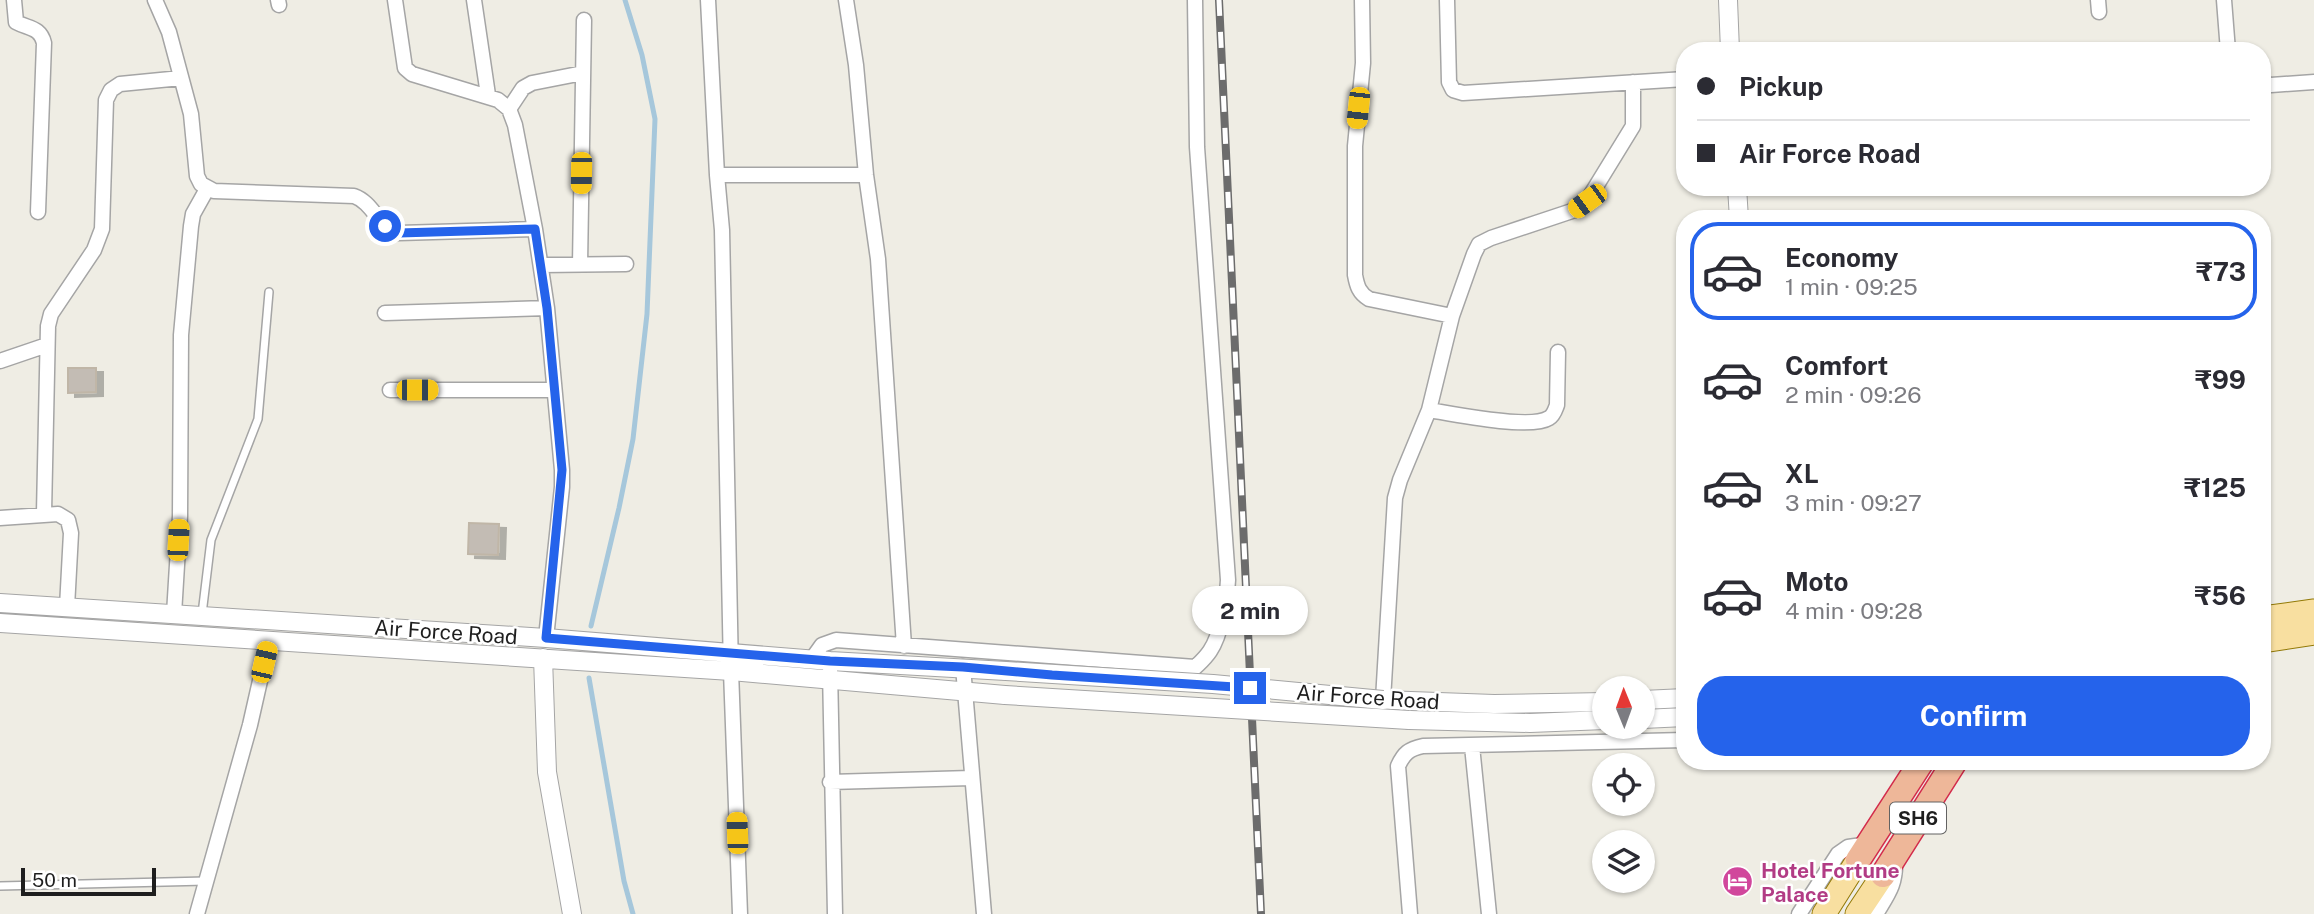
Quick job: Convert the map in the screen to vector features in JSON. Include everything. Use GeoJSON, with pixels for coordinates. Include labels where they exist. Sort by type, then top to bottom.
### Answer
{"type":"FeatureCollection","features":[{"type":"Feature","properties":{"kind":"highway","name":"SH6"},"geometry":{"type":"LineString","coordinates":[[1864,852],[1916,770]]}},
{"type":"Feature","properties":{"kind":"highway","name":"SH6"},"geometry":{"type":"LineString","coordinates":[[1889,866],[1949,770]]}},
{"type":"Feature","properties":{"kind":"main road"},"geometry":{"type":"LineString","coordinates":[[2271,617],[2314,611]]}},
{"type":"Feature","properties":{"kind":"main road"},"geometry":{"type":"LineString","coordinates":[[2271,641],[2314,633]]}},
{"type":"Feature","properties":{"kind":"main road","name":"SH6"},"geometry":{"type":"LineString","coordinates":[[1824,914],[1864,852]]}},
{"type":"Feature","properties":{"kind":"main road","name":"SH6"},"geometry":{"type":"LineString","coordinates":[[1857,914],[1889,866]]}},
{"type":"Feature","properties":{"kind":"street"},"geometry":{"type":"LineString","coordinates":[[14,0],[16,22],[36,29],[42,35],[44,43],[38,212]]}},
{"type":"Feature","properties":{"kind":"street"},"geometry":{"type":"LineString","coordinates":[[155,0],[169,32],[191,114],[197,176],[207,189],[354,196],[363,200],[385,226],[399,233],[535,229]]}},
{"type":"Feature","properties":{"kind":"street"},"geometry":{"type":"LineString","coordinates":[[394,0],[405,68],[412,74],[498,100],[509,109],[515,125],[547,308],[562,487],[546,638]]}},
{"type":"Feature","properties":{"kind":"street"},"geometry":{"type":"LineString","coordinates":[[474,0],[488,95]]}},
{"type":"Feature","properties":{"kind":"street"},"geometry":{"type":"LineString","coordinates":[[708,0],[722,230],[740,914]]}},
{"type":"Feature","properties":{"kind":"street"},"geometry":{"type":"LineString","coordinates":[[846,0],[878,259],[904,646]]}},
{"type":"Feature","properties":{"kind":"street"},"geometry":{"type":"LineString","coordinates":[[1178,682],[1214,644],[1227,596],[1228,580],[1198,166],[1195,0]]}},
{"type":"Feature","properties":{"kind":"street"},"geometry":{"type":"LineString","coordinates":[[1362,0],[1363,63],[1355,146],[1357,285],[1361,294],[1369,299],[1452,316]]}},
{"type":"Feature","properties":{"kind":"street"},"geometry":{"type":"LineString","coordinates":[[1447,0],[1447,70],[1453,90],[1463,93],[1676,80]]}},
{"type":"Feature","properties":{"kind":"street"},"geometry":{"type":"LineString","coordinates":[[1728,0],[1730,42]]}},
{"type":"Feature","properties":{"kind":"street"},"geometry":{"type":"LineString","coordinates":[[2224,0],[2227,42]]}},
{"type":"Feature","properties":{"kind":"street"},"geometry":{"type":"LineString","coordinates":[[580,265],[584,19]]}},
{"type":"Feature","properties":{"kind":"street"},"geometry":{"type":"LineString","coordinates":[[509,109],[523,88],[532,83],[583,73]]}},
{"type":"Feature","properties":{"kind":"street"},"geometry":{"type":"LineString","coordinates":[[44,513],[48,326],[51,314],[94,250],[102,229],[106,100],[111,90],[120,84],[181,78]]}},
{"type":"Feature","properties":{"kind":"street"},"geometry":{"type":"LineString","coordinates":[[1383,700],[1395,498],[1399,480],[1429,410],[1452,316],[1474,254],[1479,244],[1491,238],[1575,210],[1587,201],[1633,126],[1633,82]]}},
{"type":"Feature","properties":{"kind":"street"},"geometry":{"type":"LineString","coordinates":[[2271,85],[2314,82]]}},
{"type":"Feature","properties":{"kind":"street"},"geometry":{"type":"LineString","coordinates":[[717,175],[866,175]]}},
{"type":"Feature","properties":{"kind":"street"},"geometry":{"type":"LineString","coordinates":[[174,614],[180,516],[181,318],[193,214],[207,189]]}},
{"type":"Feature","properties":{"kind":"street"},"geometry":{"type":"LineString","coordinates":[[541,265],[626,264]]}},
{"type":"Feature","properties":{"kind":"street"},"geometry":{"type":"LineString","coordinates":[[385,313],[547,308]]}},
{"type":"Feature","properties":{"kind":"street"},"geometry":{"type":"LineString","coordinates":[[0,361],[47,345]]}},
{"type":"Feature","properties":{"kind":"street"},"geometry":{"type":"LineString","coordinates":[[1429,410],[1489,420],[1536,422],[1548,419],[1557,405],[1558,352]]}},
{"type":"Feature","properties":{"kind":"street"},"geometry":{"type":"LineString","coordinates":[[390,390],[554,390]]}},
{"type":"Feature","properties":{"kind":"street"},"geometry":{"type":"LineString","coordinates":[[0,518],[44,513],[58,514],[68,520],[71,533],[67,607]]}},
{"type":"Feature","properties":{"kind":"street","name":"Air Force Road"},"geometry":{"type":"LineString","coordinates":[[0,603],[1178,682],[1383,700],[1494,704],[1592,702]]}},
{"type":"Feature","properties":{"kind":"street","name":"Air Force Road"},"geometry":{"type":"LineString","coordinates":[[0,623],[732,671],[965,693],[1409,720],[1530,723],[1592,721]]}},
{"type":"Feature","properties":{"kind":"street"},"geometry":{"type":"LineString","coordinates":[[835,914],[830,782],[830,681],[821,660],[822,645],[836,640],[1195,667]]}},
{"type":"Feature","properties":{"kind":"street"},"geometry":{"type":"LineString","coordinates":[[197,914],[250,725],[270,641]]}},
{"type":"Feature","properties":{"kind":"street"},"geometry":{"type":"LineString","coordinates":[[542,658],[547,772],[572,914]]}},
{"type":"Feature","properties":{"kind":"street"},"geometry":{"type":"LineString","coordinates":[[963,667],[984,914]]}},
{"type":"Feature","properties":{"kind":"street"},"geometry":{"type":"LineString","coordinates":[[1656,699],[1676,698]]}},
{"type":"Feature","properties":{"kind":"street"},"geometry":{"type":"LineString","coordinates":[[1656,718],[1676,717]]}},
{"type":"Feature","properties":{"kind":"street"},"geometry":{"type":"LineString","coordinates":[[1410,914],[1398,766],[1403,755],[1411,749],[1423,746],[1676,740]]}},
{"type":"Feature","properties":{"kind":"street"},"geometry":{"type":"LineString","coordinates":[[1472,746],[1489,914]]}},
{"type":"Feature","properties":{"kind":"street"},"geometry":{"type":"LineString","coordinates":[[830,782],[971,778]]}},
{"type":"Feature","properties":{"kind":"street"},"geometry":{"type":"LineString","coordinates":[[1799,914],[1838,854],[1848,847],[1864,852]]}},
{"type":"Feature","properties":{"kind":"street"},"geometry":{"type":"LineString","coordinates":[[1876,914],[1890,892],[1895,878],[1889,866]]}},
{"type":"Feature","properties":{"kind":"lane"},"geometry":{"type":"LineString","coordinates":[[201,616],[211,540],[261,408],[269,292]]}},
{"type":"Feature","properties":{"kind":"lane"},"geometry":{"type":"LineString","coordinates":[[0,886],[206,881]]}},
{"type":"Feature","properties":{"kind":"building"},"geometry":{"type":"Polygon","coordinates":[[[68,368],[96,368],[96,392],[68,393],[68,368]]]}},
{"type":"Feature","properties":{"kind":"building"},"geometry":{"type":"Polygon","coordinates":[[[469,523],[499,524],[498,555],[468,554],[469,523]]]}},
{"type":"Feature","properties":{"kind":"waterway"},"geometry":{"type":"LineString","coordinates":[[591,626],[633,439],[647,314],[655,119],[642,55],[625,0]]}},
{"type":"Feature","properties":{"kind":"waterway"},"geometry":{"type":"LineString","coordinates":[[589,678],[624,881],[633,914]]}},
{"type":"Feature","properties":{"kind":"railway"},"geometry":{"type":"LineString","coordinates":[[1219,0],[1261,914]]}},
{"type":"Feature","properties":{"kind":"place","name":"Hotel Fortune Palace"},"geometry":{"type":"Point","coordinates":[1738,882]}},
{"type":"Feature","properties":{"kind":"route"},"geometry":{"type":"LineString","coordinates":[[385,226],[399,233],[535,229],[547,308],[562,470],[546,638],[830,661],[963,667],[1250,688]]}}]}
